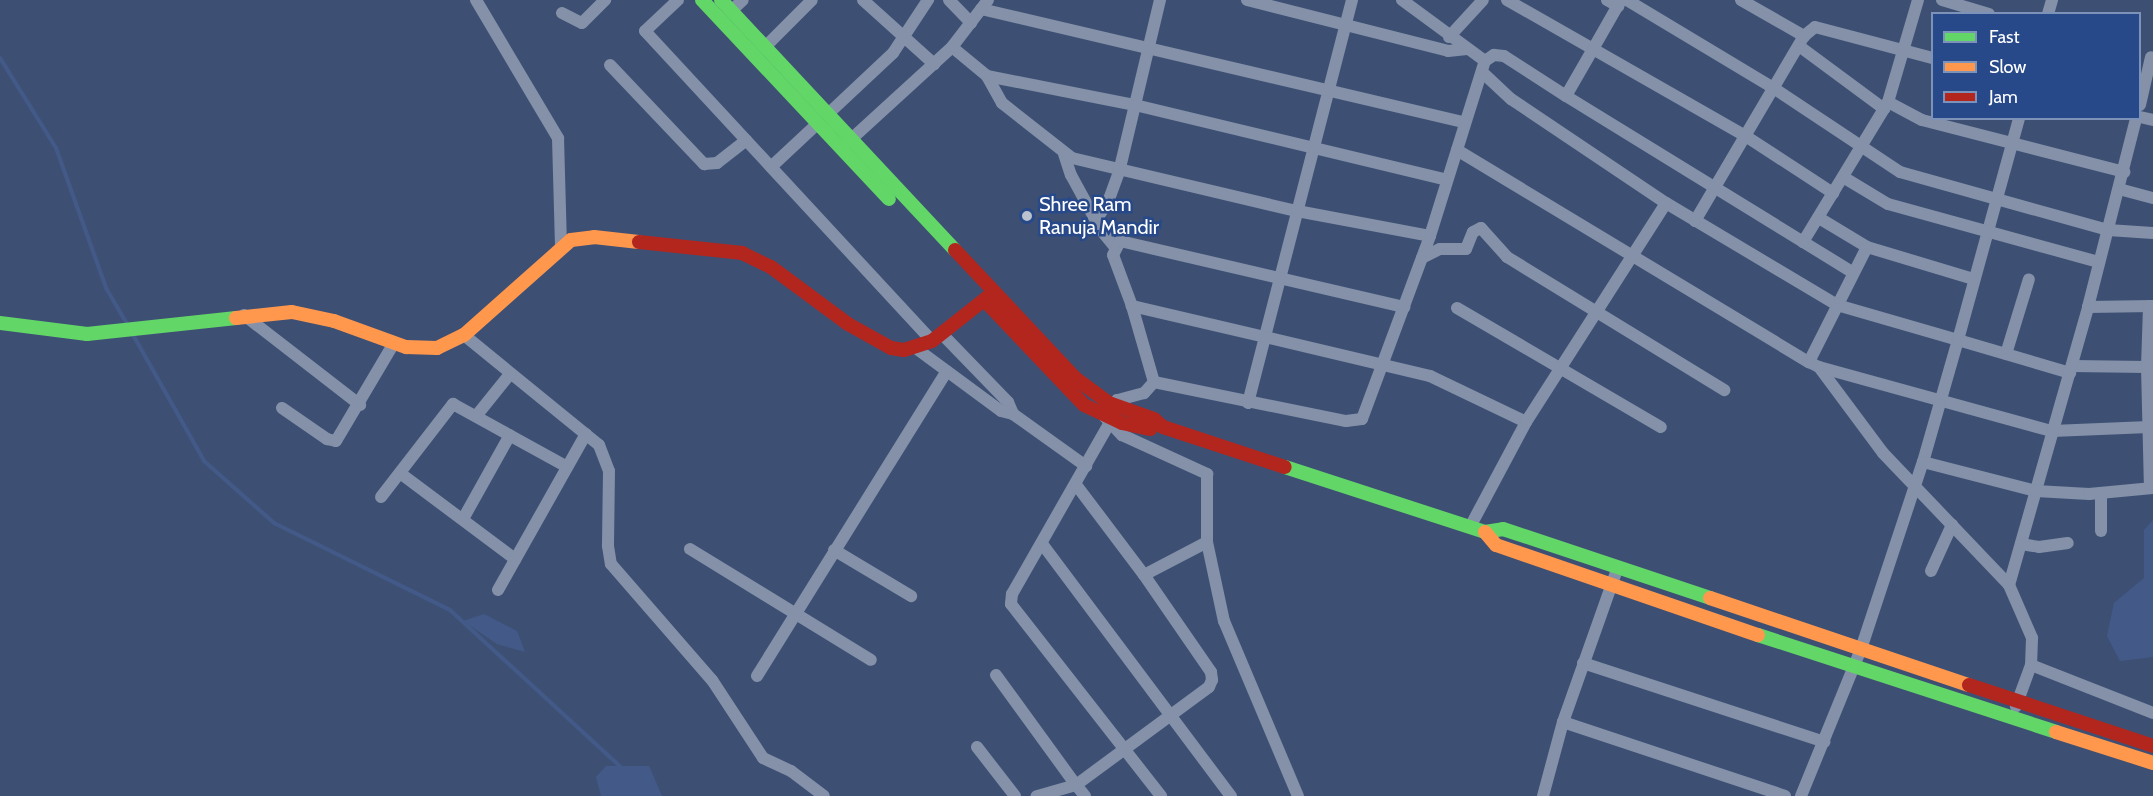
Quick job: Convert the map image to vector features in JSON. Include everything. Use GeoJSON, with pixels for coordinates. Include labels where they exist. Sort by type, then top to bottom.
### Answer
{"type":"FeatureCollection","features":[{"type":"Feature","properties":{"kind":"main road"},"geometry":{"type":"LineString","coordinates":[[702,0],[823,118]]}},
{"type":"Feature","properties":{"kind":"main road"},"geometry":{"type":"LineString","coordinates":[[721,0],[765,47],[846,144],[989,296],[1073,395],[1109,415],[1151,429],[1163,427],[1470,528],[1485,532],[1503,529],[2153,746]]}},
{"type":"Feature","properties":{"kind":"main road"},"geometry":{"type":"LineString","coordinates":[[0,323],[87,334],[277,311],[302,313],[394,343],[421,349],[437,348],[464,335],[561,247],[571,240],[594,237],[741,254],[771,267],[848,324],[891,348],[917,349],[937,337],[989,296]]}},
{"type":"Feature","properties":{"kind":"main road"},"geometry":{"type":"LineString","coordinates":[[1485,532],[1496,545],[1610,587],[2153,763]]}},
{"type":"Feature","properties":{"kind":"main road"},"geometry":{"type":"LineString","coordinates":[[2078,740],[2084,722]]}},
{"type":"Feature","properties":{"kind":"street"},"geometry":{"type":"LineString","coordinates":[[476,0],[558,138],[561,247]]}},
{"type":"Feature","properties":{"kind":"street"},"geometry":{"type":"LineString","coordinates":[[562,14],[582,22],[606,0]]}},
{"type":"Feature","properties":{"kind":"street"},"geometry":{"type":"LineString","coordinates":[[678,0],[645,31],[771,167],[937,337],[1008,402],[1013,414]]}},
{"type":"Feature","properties":{"kind":"street"},"geometry":{"type":"LineString","coordinates":[[731,11],[743,0]]}},
{"type":"Feature","properties":{"kind":"street"},"geometry":{"type":"LineString","coordinates":[[765,47],[813,0]]}},
{"type":"Feature","properties":{"kind":"street"},"geometry":{"type":"LineString","coordinates":[[863,0],[934,64]]}},
{"type":"Feature","properties":{"kind":"street"},"geometry":{"type":"LineString","coordinates":[[771,167],[905,37],[928,0]]}},
{"type":"Feature","properties":{"kind":"street"},"geometry":{"type":"LineString","coordinates":[[950,0],[971,23]]}},
{"type":"Feature","properties":{"kind":"street"},"geometry":{"type":"LineString","coordinates":[[1096,220],[1108,202],[1119,172],[1160,0]]}},
{"type":"Feature","properties":{"kind":"street"},"geometry":{"type":"LineString","coordinates":[[1247,0],[1448,51],[1467,49]]}},
{"type":"Feature","properties":{"kind":"street"},"geometry":{"type":"LineString","coordinates":[[1248,403],[1352,0]]}},
{"type":"Feature","properties":{"kind":"street"},"geometry":{"type":"LineString","coordinates":[[1449,37],[1483,0]]}},
{"type":"Feature","properties":{"kind":"street"},"geometry":{"type":"LineString","coordinates":[[1507,0],[1746,137],[1833,193]]}},
{"type":"Feature","properties":{"kind":"street"},"geometry":{"type":"LineString","coordinates":[[1741,0],[1802,41],[1886,105],[1922,120],[2124,172]]}},
{"type":"Feature","properties":{"kind":"street"},"geometry":{"type":"LineString","coordinates":[[1803,242],[1886,105],[1918,0]]}},
{"type":"Feature","properties":{"kind":"street"},"geometry":{"type":"LineString","coordinates":[[1942,0],[1982,12]]}},
{"type":"Feature","properties":{"kind":"street"},"geometry":{"type":"LineString","coordinates":[[1405,1],[1467,49],[1511,99],[1666,203],[1837,305],[2006,354],[2071,369],[2147,367]]}},
{"type":"Feature","properties":{"kind":"street"},"geometry":{"type":"LineString","coordinates":[[1566,96],[1618,2],[1775,89],[1907,175],[2108,230],[2153,233]]}},
{"type":"Feature","properties":{"kind":"street"},"geometry":{"type":"LineString","coordinates":[[846,144],[952,47],[985,5],[1464,122]]}},
{"type":"Feature","properties":{"kind":"street"},"geometry":{"type":"LineString","coordinates":[[1695,221],[1802,41],[1815,27],[1823,27],[1931,58]]}},
{"type":"Feature","properties":{"kind":"street"},"geometry":{"type":"LineString","coordinates":[[952,47],[987,76],[1002,103],[1064,153],[1119,172],[1297,211],[1430,236]]}},
{"type":"Feature","properties":{"kind":"street"},"geometry":{"type":"LineString","coordinates":[[1154,382],[1248,403],[1355,422],[1367,413],[1430,236],[1464,122],[1484,66],[1494,55],[1504,56],[1566,96],[1716,185],[1852,272]]}},
{"type":"Feature","properties":{"kind":"street"},"geometry":{"type":"LineString","coordinates":[[2141,94],[2148,56]]}},
{"type":"Feature","properties":{"kind":"street"},"geometry":{"type":"LineString","coordinates":[[610,65],[704,164],[717,163],[746,140]]}},
{"type":"Feature","properties":{"kind":"street"},"geometry":{"type":"LineString","coordinates":[[987,76],[1135,105],[1314,150],[1447,180]]}},
{"type":"Feature","properties":{"kind":"street"},"geometry":{"type":"LineString","coordinates":[[1801,796],[1855,666],[1915,488],[2018,120]]}},
{"type":"Feature","properties":{"kind":"street"},"geometry":{"type":"LineString","coordinates":[[2009,585],[2071,369],[2137,120]]}},
{"type":"Feature","properties":{"kind":"street"},"geometry":{"type":"LineString","coordinates":[[1457,150],[1814,365],[2052,431],[2149,427]]}},
{"type":"Feature","properties":{"kind":"street"},"geometry":{"type":"LineString","coordinates":[[1064,153],[1071,175],[1096,220],[1115,246],[1113,255],[1132,306],[1154,382]]}},
{"type":"Feature","properties":{"kind":"street"},"geometry":{"type":"LineString","coordinates":[[1843,177],[1888,204],[1989,229],[2098,262]]}},
{"type":"Feature","properties":{"kind":"street"},"geometry":{"type":"LineString","coordinates":[[2119,189],[2153,198]]}},
{"type":"Feature","properties":{"kind":"street"},"geometry":{"type":"LineString","coordinates":[[1470,528],[1526,422],[1635,256],[1666,203]]}},
{"type":"Feature","properties":{"kind":"street"},"geometry":{"type":"LineString","coordinates":[[1819,218],[1867,247],[1974,279]]}},
{"type":"Feature","properties":{"kind":"street"},"geometry":{"type":"LineString","coordinates":[[1422,258],[1440,249],[1466,249],[1473,232],[1481,228],[1507,257],[1724,390]]}},
{"type":"Feature","properties":{"kind":"street"},"geometry":{"type":"LineString","coordinates":[[1115,246],[1126,241],[1404,307]]}},
{"type":"Feature","properties":{"kind":"street"},"geometry":{"type":"LineString","coordinates":[[1814,365],[1837,305],[1852,272],[1867,247]]}},
{"type":"Feature","properties":{"kind":"street"},"geometry":{"type":"LineString","coordinates":[[2006,354],[2030,279]]}},
{"type":"Feature","properties":{"kind":"street"},"geometry":{"type":"LineString","coordinates":[[1132,306],[1386,363],[1442,380],[1526,422]]}},
{"type":"Feature","properties":{"kind":"street"},"geometry":{"type":"LineString","coordinates":[[1923,462],[2036,491],[2101,493],[2152,488],[2149,427],[2152,394],[2147,367],[2151,306],[2088,307]]}},
{"type":"Feature","properties":{"kind":"street"},"geometry":{"type":"LineString","coordinates":[[1457,308],[1559,370],[1661,427]]}},
{"type":"Feature","properties":{"kind":"street"},"geometry":{"type":"LineString","coordinates":[[244,315],[360,405]]}},
{"type":"Feature","properties":{"kind":"street"},"geometry":{"type":"LineString","coordinates":[[464,335],[586,434],[608,461],[611,564],[712,680],[763,758],[791,771],[824,796]]}},
{"type":"Feature","properties":{"kind":"street"},"geometry":{"type":"LineString","coordinates":[[282,408],[332,442],[340,438],[394,343]]}},
{"type":"Feature","properties":{"kind":"street"},"geometry":{"type":"LineString","coordinates":[[917,349],[1000,411],[1013,414],[1086,466]]}},
{"type":"Feature","properties":{"kind":"street"},"geometry":{"type":"LineString","coordinates":[[1814,365],[1877,445],[1915,488],[2009,585],[2030,629],[2031,665],[2017,700],[2014,719]]}},
{"type":"Feature","properties":{"kind":"street"},"geometry":{"type":"LineString","coordinates":[[757,676],[947,371]]}},
{"type":"Feature","properties":{"kind":"street"},"geometry":{"type":"LineString","coordinates":[[477,415],[510,374]]}},
{"type":"Feature","properties":{"kind":"street"},"geometry":{"type":"LineString","coordinates":[[1154,382],[1144,393],[1109,415],[1077,486],[1012,594],[1011,604],[1161,796]]}},
{"type":"Feature","properties":{"kind":"street"},"geometry":{"type":"LineString","coordinates":[[381,497],[450,406],[459,405],[567,467]]}},
{"type":"Feature","properties":{"kind":"street"},"geometry":{"type":"LineString","coordinates":[[1109,415],[1133,441],[1207,474],[1207,542],[1228,634],[1298,796]]}},
{"type":"Feature","properties":{"kind":"street"},"geometry":{"type":"LineString","coordinates":[[498,590],[586,434]]}},
{"type":"Feature","properties":{"kind":"street"},"geometry":{"type":"LineString","coordinates":[[463,519],[510,435]]}},
{"type":"Feature","properties":{"kind":"street"},"geometry":{"type":"LineString","coordinates":[[400,473],[515,559]]}},
{"type":"Feature","properties":{"kind":"street"},"geometry":{"type":"LineString","coordinates":[[1036,796],[1076,784],[1209,687],[1211,672],[1144,575],[1077,486]]}},
{"type":"Feature","properties":{"kind":"street"},"geometry":{"type":"LineString","coordinates":[[2101,493],[2101,531]]}},
{"type":"Feature","properties":{"kind":"street"},"geometry":{"type":"LineString","coordinates":[[1931,571],[1952,525]]}},
{"type":"Feature","properties":{"kind":"street"},"geometry":{"type":"LineString","coordinates":[[1144,575],[1207,542]]}},
{"type":"Feature","properties":{"kind":"street"},"geometry":{"type":"LineString","coordinates":[[2021,544],[2039,547],[2068,543]]}},
{"type":"Feature","properties":{"kind":"street"},"geometry":{"type":"LineString","coordinates":[[1043,545],[1231,796]]}},
{"type":"Feature","properties":{"kind":"street"},"geometry":{"type":"LineString","coordinates":[[690,549],[871,660]]}},
{"type":"Feature","properties":{"kind":"street"},"geometry":{"type":"LineString","coordinates":[[834,550],[911,596]]}},
{"type":"Feature","properties":{"kind":"street"},"geometry":{"type":"LineString","coordinates":[[1544,796],[1563,722],[1618,567]]}},
{"type":"Feature","properties":{"kind":"street"},"geometry":{"type":"LineString","coordinates":[[1583,663],[1824,742]]}},
{"type":"Feature","properties":{"kind":"street"},"geometry":{"type":"LineString","coordinates":[[2031,665],[2153,713]]}},
{"type":"Feature","properties":{"kind":"street"},"geometry":{"type":"LineString","coordinates":[[996,675],[1085,796]]}},
{"type":"Feature","properties":{"kind":"street"},"geometry":{"type":"LineString","coordinates":[[1563,722],[1785,796]]}},
{"type":"Feature","properties":{"kind":"street"},"geometry":{"type":"LineString","coordinates":[[977,747],[1015,796]]}},
{"type":"Feature","properties":{"kind":"water"},"geometry":{"type":"Polygon","coordinates":[[[2153,520],[2153,657],[2120,661],[2107,636],[2114,603],[2144,578],[2144,530],[2153,520]]]}},
{"type":"Feature","properties":{"kind":"water"},"geometry":{"type":"Polygon","coordinates":[[[484,614],[517,631],[525,652],[497,644],[463,621],[484,614]]]}},
{"type":"Feature","properties":{"kind":"water"},"geometry":{"type":"Polygon","coordinates":[[[606,766],[649,766],[662,796],[601,796],[596,777],[606,766]]]}},
{"type":"Feature","properties":{"kind":"waterway"},"geometry":{"type":"LineString","coordinates":[[0,58],[56,148],[106,288],[127,324]]}},
{"type":"Feature","properties":{"kind":"waterway"},"geometry":{"type":"LineString","coordinates":[[132,333],[204,461],[274,523],[450,610],[622,768]]}},
{"type":"Feature","properties":{"kind":"traffic: fast"},"geometry":{"type":"LineString","coordinates":[[702,0],[889,199]]}},
{"type":"Feature","properties":{"kind":"traffic: fast"},"geometry":{"type":"LineString","coordinates":[[721,0],[955,250]]}},
{"type":"Feature","properties":{"kind":"traffic: fast"},"geometry":{"type":"LineString","coordinates":[[0,323],[87,334],[236,318]]}},
{"type":"Feature","properties":{"kind":"traffic: fast"},"geometry":{"type":"LineString","coordinates":[[1285,467],[1485,532],[1503,529],[1710,598]]}},
{"type":"Feature","properties":{"kind":"traffic: fast"},"geometry":{"type":"LineString","coordinates":[[1758,635],[2056,732]]}},
{"type":"Feature","properties":{"kind":"traffic: slow"},"geometry":{"type":"LineString","coordinates":[[236,318],[292,312],[334,321],[406,347],[437,348],[464,335],[571,240],[594,237],[639,242]]}},
{"type":"Feature","properties":{"kind":"traffic: slow"},"geometry":{"type":"LineString","coordinates":[[1485,532],[1496,545],[1758,635]]}},
{"type":"Feature","properties":{"kind":"traffic: slow"},"geometry":{"type":"LineString","coordinates":[[1710,598],[1969,685]]}},
{"type":"Feature","properties":{"kind":"traffic: slow"},"geometry":{"type":"LineString","coordinates":[[2056,732],[2153,763]]}},
{"type":"Feature","properties":{"kind":"traffic: jam"},"geometry":{"type":"LineString","coordinates":[[639,242],[742,253],[771,267],[848,324],[891,348],[904,350],[932,341],[994,292]]}},
{"type":"Feature","properties":{"kind":"traffic: jam"},"geometry":{"type":"LineString","coordinates":[[955,250],[1075,378],[1109,403],[1154,419],[1163,427],[1285,467]]}},
{"type":"Feature","properties":{"kind":"traffic: jam"},"geometry":{"type":"LineString","coordinates":[[986,302],[1084,405],[1122,423],[1150,429]]}},
{"type":"Feature","properties":{"kind":"traffic: jam"},"geometry":{"type":"LineString","coordinates":[[1969,685],[2153,746]]}},
{"type":"Feature","properties":{"kind":"place","name":"Shree Ram Ranuja Mandir"},"geometry":{"type":"Point","coordinates":[1027,216]}}]}
